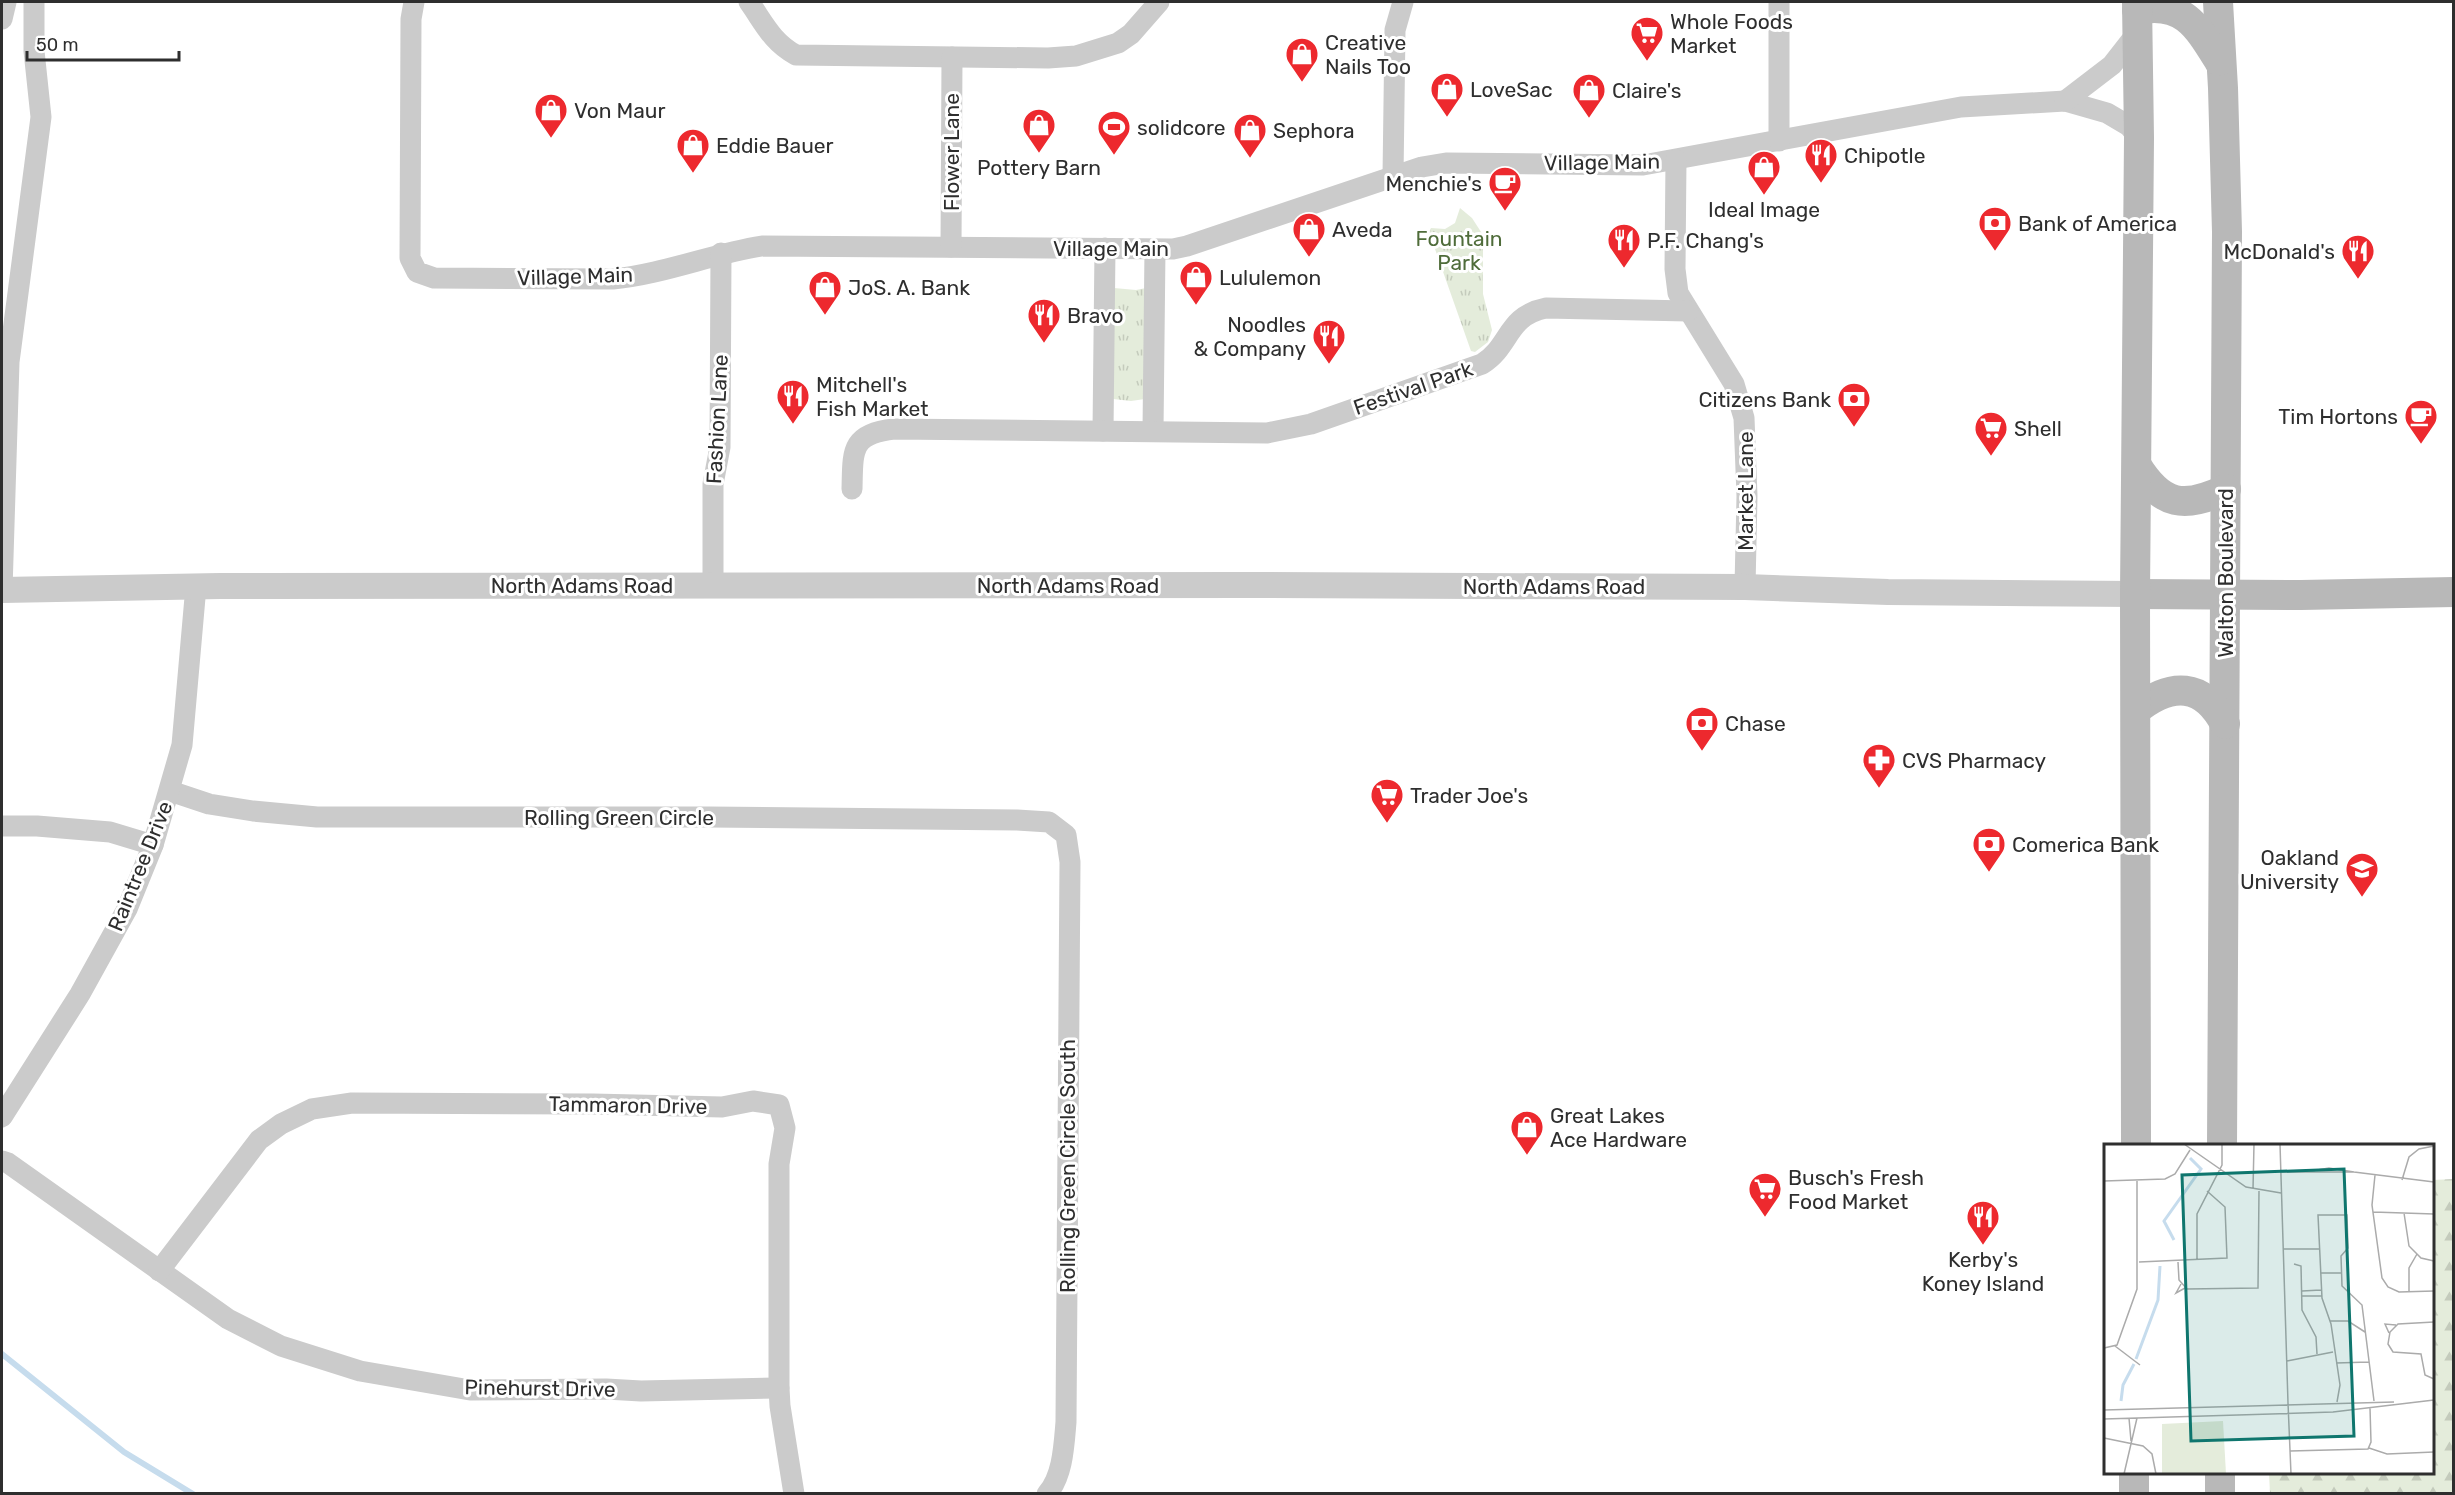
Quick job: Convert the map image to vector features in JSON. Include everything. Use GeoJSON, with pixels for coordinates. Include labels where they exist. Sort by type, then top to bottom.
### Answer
{"type":"FeatureCollection","features":[{"type":"Feature","properties":{"kind":"main road","name":"Walton Boulevard"},"geometry":{"type":"LineString","coordinates":[[2218,2],[2226,183],[2222,1144]]}},
{"type":"Feature","properties":{"kind":"main road"},"geometry":{"type":"LineString","coordinates":[[2136,1144],[2135,594],[2139,138],[2137,15],[2155,5],[2164,4],[2180,10],[2198,26],[2222,66]]}},
{"type":"Feature","properties":{"kind":"main road"},"geometry":{"type":"LineString","coordinates":[[2137,466],[2153,489],[2175,501],[2197,501],[2226,489]]}},
{"type":"Feature","properties":{"kind":"main road"},"geometry":{"type":"LineString","coordinates":[[2135,594],[2301,595],[2454,591]]}},
{"type":"Feature","properties":{"kind":"main road"},"geometry":{"type":"LineString","coordinates":[[2136,710],[2167,692],[2187,690],[2210,700],[2225,724]]}},
{"type":"Feature","properties":{"kind":"main road"},"geometry":{"type":"LineString","coordinates":[[2134,1474],[2134,1494]]}},
{"type":"Feature","properties":{"kind":"main road"},"geometry":{"type":"LineString","coordinates":[[2220,1474],[2220,1494]]}},
{"type":"Feature","properties":{"kind":"street"},"geometry":{"type":"LineString","coordinates":[[2,19],[6,2]]}},
{"type":"Feature","properties":{"kind":"street"},"geometry":{"type":"LineString","coordinates":[[2,590],[9,362],[41,117],[34,51],[34,2]]}},
{"type":"Feature","properties":{"kind":"street","name":"Village Main"},"geometry":{"type":"LineString","coordinates":[[414,2],[411,19],[410,249],[412,266],[417,272],[434,278],[613,279],[641,275],[721,253],[762,246],[1181,248],[1422,167],[1446,163],[1642,165],[1961,107],[2065,101],[2107,113],[2129,126],[2139,138]]}},
{"type":"Feature","properties":{"kind":"street"},"geometry":{"type":"LineString","coordinates":[[749,2],[770,35],[778,44],[796,55],[952,57],[1055,57],[1089,53],[1118,43],[1131,34],[1159,2]]}},
{"type":"Feature","properties":{"kind":"street"},"geometry":{"type":"LineString","coordinates":[[1393,176],[1395,30],[1403,2]]}},
{"type":"Feature","properties":{"kind":"street"},"geometry":{"type":"LineString","coordinates":[[1779,2],[1779,141]]}},
{"type":"Feature","properties":{"kind":"street"},"geometry":{"type":"LineString","coordinates":[[2065,101],[2112,65],[2137,15]]}},
{"type":"Feature","properties":{"kind":"street","name":"Flower Lane"},"geometry":{"type":"LineString","coordinates":[[951,247],[952,57]]}},
{"type":"Feature","properties":{"kind":"street","name":"Market Lane"},"geometry":{"type":"LineString","coordinates":[[1676,160],[1675,279],[1678,293],[1734,384],[1744,418],[1747,485],[1745,587]]}},
{"type":"Feature","properties":{"kind":"street"},"geometry":{"type":"LineString","coordinates":[[1103,431],[1105,248]]}},
{"type":"Feature","properties":{"kind":"street"},"geometry":{"type":"LineString","coordinates":[[1153,431],[1155,249]]}},
{"type":"Feature","properties":{"kind":"street","name":"Fashion Lane"},"geometry":{"type":"LineString","coordinates":[[713,585],[713,484],[720,447],[721,253]]}},
{"type":"Feature","properties":{"kind":"street"},"geometry":{"type":"LineString","coordinates":[[2,296],[9,362]]}},
{"type":"Feature","properties":{"kind":"street","name":"Festival Park"},"geometry":{"type":"LineString","coordinates":[[852,489],[853,453],[856,444],[870,434],[879,431],[894,429],[1267,433],[1311,424],[1482,364],[1499,349],[1513,326],[1532,311],[1546,308],[1688,310]]}},
{"type":"Feature","properties":{"kind":"street","name":"North Adams Road"},"geometry":{"type":"LineString","coordinates":[[2,590],[196,586],[713,585],[1745,587],[1888,592],[2135,594]]}},
{"type":"Feature","properties":{"kind":"street","name":"Raintree Drive"},"geometry":{"type":"LineString","coordinates":[[2,1117],[80,994],[111,938],[127,909],[153,844],[182,745],[196,586]]}},
{"type":"Feature","properties":{"kind":"street","name":"Rolling Green Circle"},"geometry":{"type":"LineString","coordinates":[[170,791],[209,804],[317,817],[1017,820],[1049,822],[1066,835]]}},
{"type":"Feature","properties":{"kind":"street"},"geometry":{"type":"LineString","coordinates":[[2,826],[37,826],[110,832],[153,844]]}},
{"type":"Feature","properties":{"kind":"street","name":"Rolling Green Circle South"},"geometry":{"type":"LineString","coordinates":[[1047,1494],[1052,1488],[1062,1456],[1066,1422],[1070,862],[1066,835]]}},
{"type":"Feature","properties":{"kind":"street","name":"Tammaron Drive"},"geometry":{"type":"LineString","coordinates":[[159,1271],[259,1140],[281,1124],[312,1109],[352,1103],[722,1107],[753,1101],[779,1105],[785,1128],[779,1164],[779,1388],[794,1494]]}},
{"type":"Feature","properties":{"kind":"street","name":"Pinehurst Drive"},"geometry":{"type":"LineString","coordinates":[[2,1161],[86,1217],[228,1319],[281,1346],[360,1371],[470,1390],[640,1391],[779,1388]]}},
{"type":"Feature","properties":{"kind":"green space","name":"Fountain Park"},"geometry":{"type":"Polygon","coordinates":[[[1460,208],[1472,218],[1483,235],[1483,294],[1492,330],[1488,342],[1475,352],[1471,351],[1429,232],[1431,228],[1445,229],[1455,223],[1460,208]]]}},
{"type":"Feature","properties":{"kind":"green space"},"geometry":{"type":"Polygon","coordinates":[[[1114,288],[1136,290],[1146,288],[1145,399],[1131,401],[1113,399],[1114,288]]]}},
{"type":"Feature","properties":{"kind":"green space"},"geometry":{"type":"Polygon","coordinates":[[[2453,1179],[2453,1493],[2270,1493],[2269,1474],[2434,1474],[2434,1180],[2453,1179]]]}},
{"type":"Feature","properties":{"kind":"waterway"},"geometry":{"type":"LineString","coordinates":[[2,1354],[124,1452],[193,1494]]}},
{"type":"Feature","properties":{"kind":"place","name":"Whole Foods Market"},"geometry":{"type":"Point","coordinates":[1647,62]}},
{"type":"Feature","properties":{"kind":"place","name":"Creative Nails Too"},"geometry":{"type":"Point","coordinates":[1302,83]}},
{"type":"Feature","properties":{"kind":"place","name":"LoveSac"},"geometry":{"type":"Point","coordinates":[1447,118]}},
{"type":"Feature","properties":{"kind":"place","name":"Claire's"},"geometry":{"type":"Point","coordinates":[1589,119]}},
{"type":"Feature","properties":{"kind":"place","name":"Von Maur"},"geometry":{"type":"Point","coordinates":[551,139]}},
{"type":"Feature","properties":{"kind":"place","name":"Pottery Barn"},"geometry":{"type":"Point","coordinates":[1039,154]}},
{"type":"Feature","properties":{"kind":"place","name":"solidcore"},"geometry":{"type":"Point","coordinates":[1114,156]}},
{"type":"Feature","properties":{"kind":"place","name":"Sephora"},"geometry":{"type":"Point","coordinates":[1250,159]}},
{"type":"Feature","properties":{"kind":"place","name":"Eddie Bauer"},"geometry":{"type":"Point","coordinates":[693,174]}},
{"type":"Feature","properties":{"kind":"place","name":"Chipotle"},"geometry":{"type":"Point","coordinates":[1821,184]}},
{"type":"Feature","properties":{"kind":"place","name":"Ideal Image"},"geometry":{"type":"Point","coordinates":[1764,196]}},
{"type":"Feature","properties":{"kind":"place","name":"Menchie's"},"geometry":{"type":"Point","coordinates":[1505,212]}},
{"type":"Feature","properties":{"kind":"place","name":"Bank of America"},"geometry":{"type":"Point","coordinates":[1995,252]}},
{"type":"Feature","properties":{"kind":"place","name":"Aveda"},"geometry":{"type":"Point","coordinates":[1309,258]}},
{"type":"Feature","properties":{"kind":"place","name":"P.F. Chang's"},"geometry":{"type":"Point","coordinates":[1624,269]}},
{"type":"Feature","properties":{"kind":"place","name":"McDonald's"},"geometry":{"type":"Point","coordinates":[2358,280]}},
{"type":"Feature","properties":{"kind":"place","name":"Lululemon"},"geometry":{"type":"Point","coordinates":[1196,306]}},
{"type":"Feature","properties":{"kind":"place","name":"JoS. A. Bank"},"geometry":{"type":"Point","coordinates":[825,316]}},
{"type":"Feature","properties":{"kind":"place","name":"Bravo"},"geometry":{"type":"Point","coordinates":[1044,344]}},
{"type":"Feature","properties":{"kind":"place","name":"Noodles & Company"},"geometry":{"type":"Point","coordinates":[1329,365]}},
{"type":"Feature","properties":{"kind":"place","name":"Mitchell's Fish Market"},"geometry":{"type":"Point","coordinates":[793,425]}},
{"type":"Feature","properties":{"kind":"place","name":"Citizens Bank"},"geometry":{"type":"Point","coordinates":[1854,428]}},
{"type":"Feature","properties":{"kind":"place","name":"Tim Hortons"},"geometry":{"type":"Point","coordinates":[2421,445]}},
{"type":"Feature","properties":{"kind":"place","name":"Shell"},"geometry":{"type":"Point","coordinates":[1991,457]}},
{"type":"Feature","properties":{"kind":"place","name":"Chase"},"geometry":{"type":"Point","coordinates":[1702,752]}},
{"type":"Feature","properties":{"kind":"place","name":"CVS Pharmacy"},"geometry":{"type":"Point","coordinates":[1879,789]}},
{"type":"Feature","properties":{"kind":"place","name":"Trader Joe's"},"geometry":{"type":"Point","coordinates":[1387,824]}},
{"type":"Feature","properties":{"kind":"place","name":"Comerica Bank"},"geometry":{"type":"Point","coordinates":[1989,873]}},
{"type":"Feature","properties":{"kind":"place","name":"Oakland University"},"geometry":{"type":"Point","coordinates":[2362,898]}},
{"type":"Feature","properties":{"kind":"place","name":"Great Lakes Ace Hardware"},"geometry":{"type":"Point","coordinates":[1527,1156]}},
{"type":"Feature","properties":{"kind":"place","name":"Busch's Fresh Food Market"},"geometry":{"type":"Point","coordinates":[1765,1218]}},
{"type":"Feature","properties":{"kind":"place","name":"Kerby's Koney Island"},"geometry":{"type":"Point","coordinates":[1983,1246]}}]}
